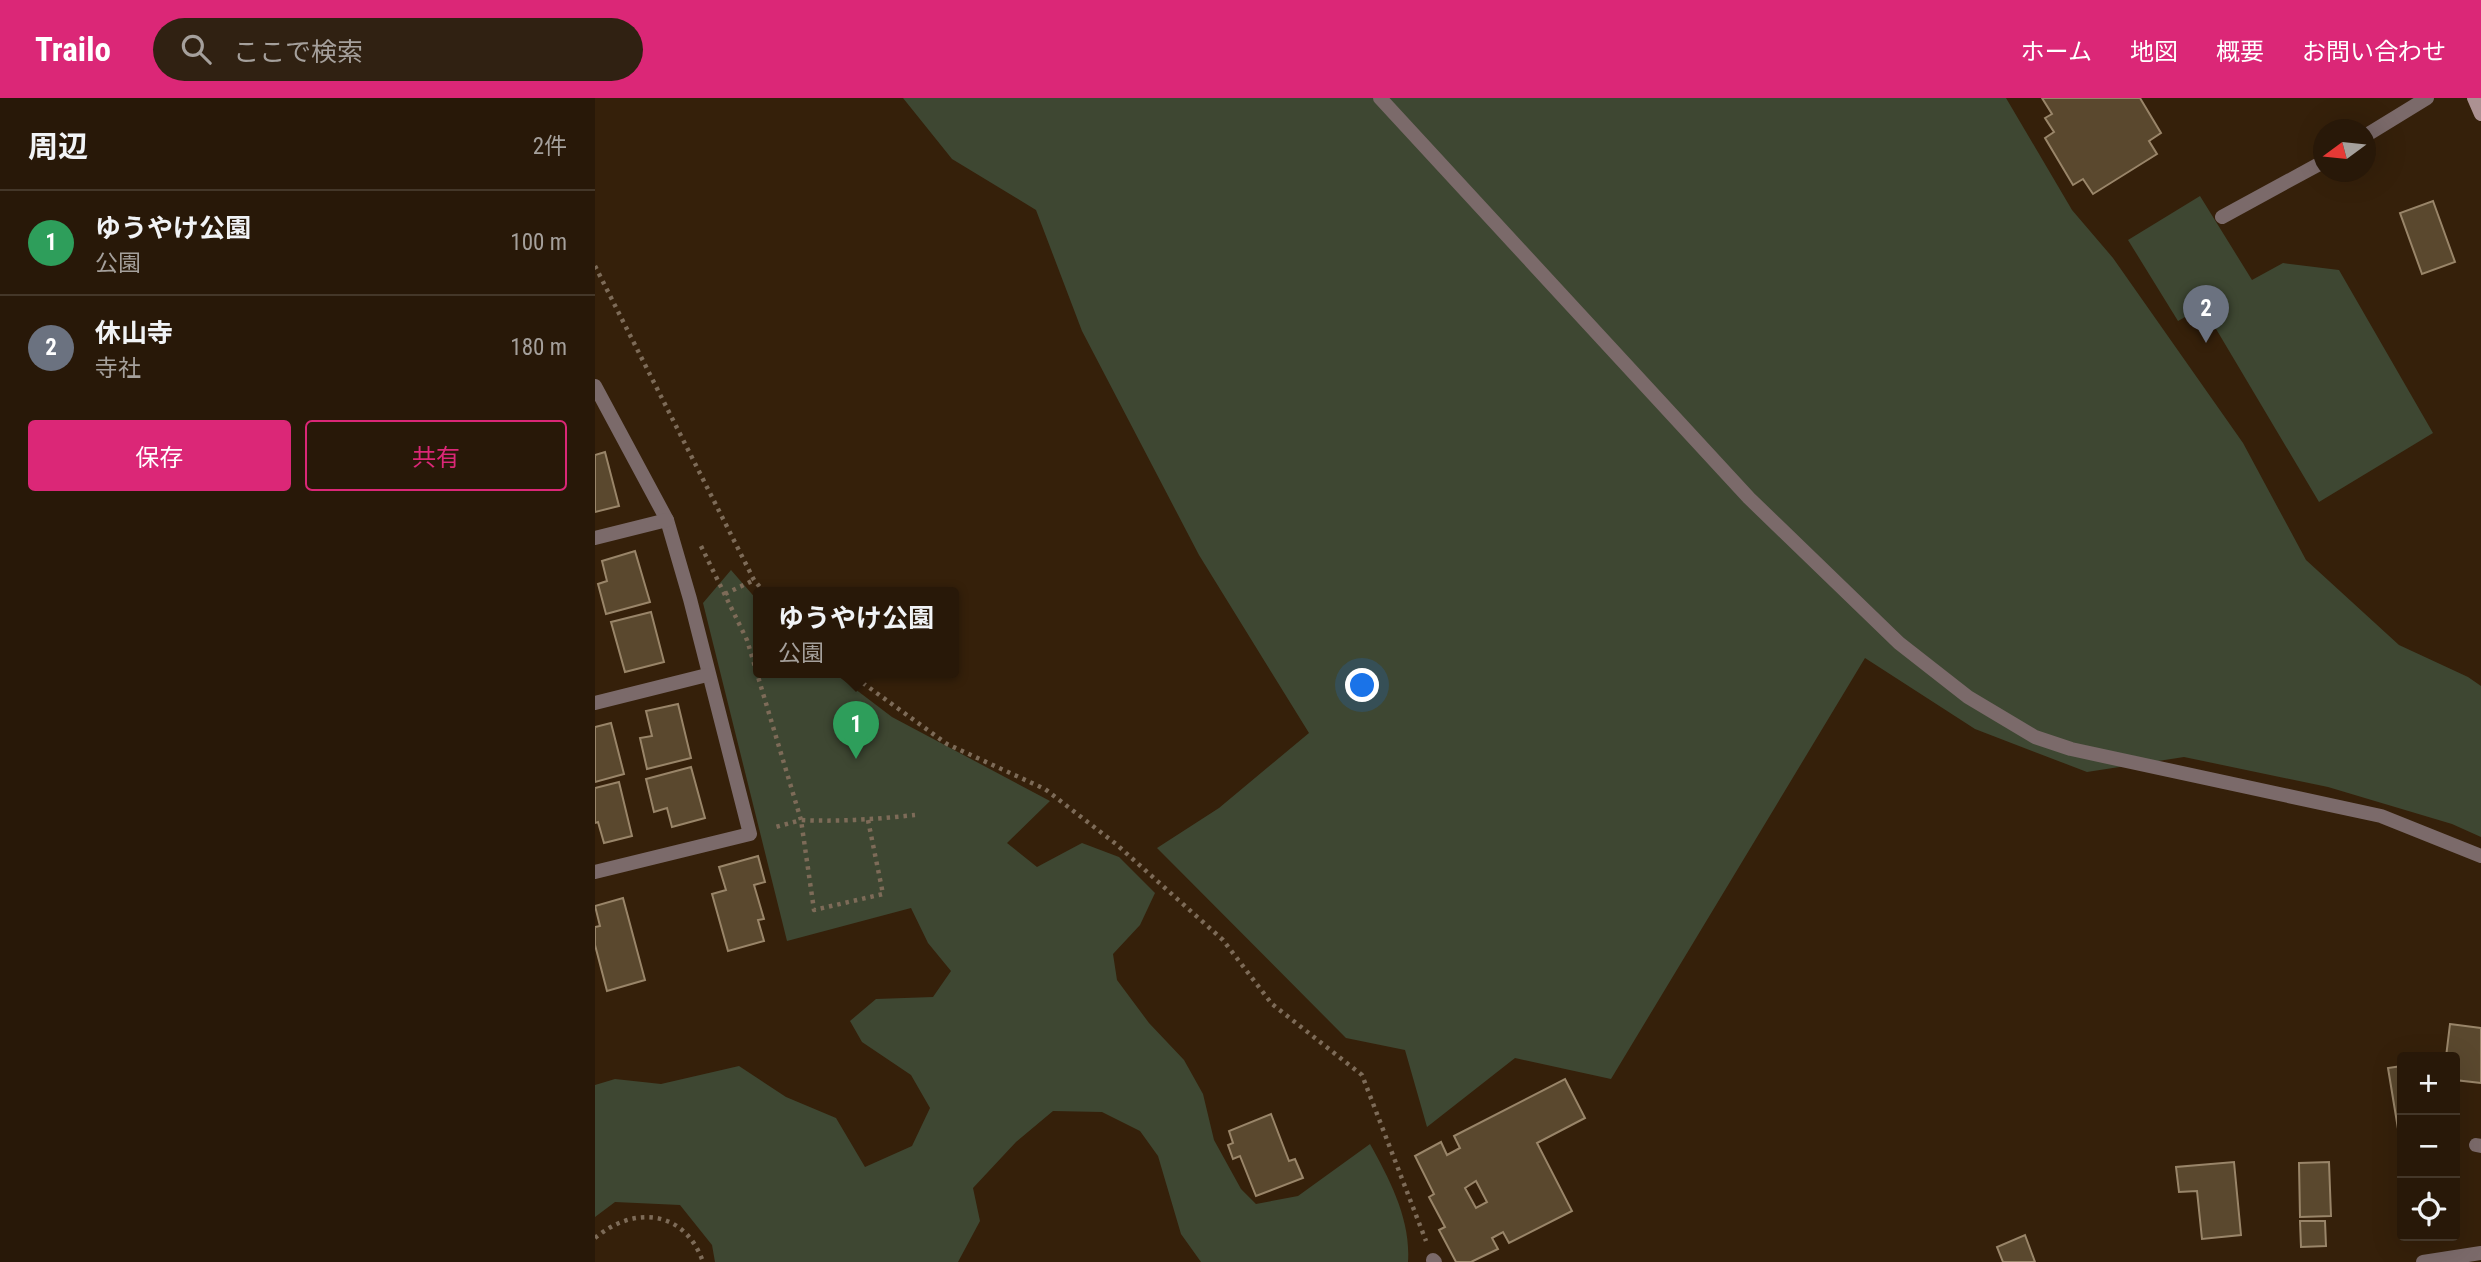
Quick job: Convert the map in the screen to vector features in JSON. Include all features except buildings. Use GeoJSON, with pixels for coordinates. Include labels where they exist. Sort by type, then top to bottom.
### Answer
{"type":"FeatureCollection","features":[{"type":"Feature","properties":{"kind":"main road"},"geometry":{"type":"LineString","coordinates":[[2474,98],[2481,114]]}},
{"type":"Feature","properties":{"kind":"street"},"geometry":{"type":"LineString","coordinates":[[1380,98],[1749,498],[1899,643],[1968,697],[2035,737],[2071,750],[2381,816],[2481,856]]}},
{"type":"Feature","properties":{"kind":"street"},"geometry":{"type":"LineString","coordinates":[[2376,129],[2427,98]]}},
{"type":"Feature","properties":{"kind":"street"},"geometry":{"type":"LineString","coordinates":[[2222,217],[2313,167]]}},
{"type":"Feature","properties":{"kind":"street"},"geometry":{"type":"LineString","coordinates":[[595,386],[667,520],[750,834],[595,872]]}},
{"type":"Feature","properties":{"kind":"street"},"geometry":{"type":"LineString","coordinates":[[595,538],[667,520]]}},
{"type":"Feature","properties":{"kind":"street"},"geometry":{"type":"LineString","coordinates":[[595,703],[707,675]]}},
{"type":"Feature","properties":{"kind":"street"},"geometry":{"type":"LineString","coordinates":[[2423,1262],[2481,1253]]}},
{"type":"Feature","properties":{"kind":"path"},"geometry":{"type":"LineString","coordinates":[[595,266],[760,587]]}},
{"type":"Feature","properties":{"kind":"path"},"geometry":{"type":"LineString","coordinates":[[696,535],[747,640],[753,660]]}},
{"type":"Feature","properties":{"kind":"path"},"geometry":{"type":"LineString","coordinates":[[725,594],[754,580]]}},
{"type":"Feature","properties":{"kind":"path"},"geometry":{"type":"LineString","coordinates":[[758,678],[801,820],[814,911],[883,894],[868,820]]}},
{"type":"Feature","properties":{"kind":"path"},"geometry":{"type":"LineString","coordinates":[[856,678],[947,744],[1045,789],[1116,844],[1223,940],[1272,1004],[1362,1075],[1434,1261]]}},
{"type":"Feature","properties":{"kind":"path"},"geometry":{"type":"LineString","coordinates":[[750,834],[801,820],[846,823],[915,815]]}},
{"type":"Feature","properties":{"kind":"path"},"geometry":{"type":"LineString","coordinates":[[595,1238],[631,1217],[650,1215],[675,1225],[688,1237],[703,1262]]}},
{"type":"Feature","properties":{"kind":"green space"},"geometry":{"type":"Polygon","coordinates":[[[903,98],[2006,98],[2072,210],[2113,258],[2243,443],[2306,560],[2399,645],[2468,677],[2481,686],[2481,837],[2452,824],[2328,787],[2184,757],[2087,772],[1975,729],[1865,658],[1611,1079],[1515,1058],[1427,1127],[1405,1050],[1346,1038],[1157,848],[1219,808],[1309,733],[1199,555],[1082,331],[1036,210],[952,159],[903,98]]]}},
{"type":"Feature","properties":{"kind":"green space"},"geometry":{"type":"Polygon","coordinates":[[[2200,196],[2252,280],[2283,263],[2339,270],[2433,433],[2319,502],[2203,307],[2178,321],[2128,240],[2200,196]]]}},
{"type":"Feature","properties":{"kind":"green space"},"geometry":{"type":"Polygon","coordinates":[[[731,570],[753,595],[753,678],[841,678],[892,717],[1050,801],[1007,843],[1037,867],[1082,843],[1119,857],[1155,893],[1140,925],[1113,954],[1117,980],[1149,1023],[1184,1060],[1203,1094],[1214,1140],[1241,1189],[1256,1204],[1298,1196],[1370,1144],[1392,1186],[1403,1216],[1408,1262],[1201,1262],[1181,1234],[1158,1156],[1140,1131],[1102,1112],[1053,1111],[1016,1142],[973,1188],[980,1221],[958,1262],[715,1262],[712,1245],[680,1205],[615,1202],[595,1217],[595,1085],[615,1079],[661,1084],[739,1066],[786,1097],[836,1118],[865,1167],[912,1146],[930,1108],[911,1075],[862,1042],[850,1021],[876,999],[933,997],[951,971],[928,943],[911,908],[787,941],[703,603],[731,570]]]}},
{"type":"Feature","properties":{"kind":"place","name":"休山寺"},"geometry":{"type":"Point","coordinates":[2206,343]}},
{"type":"Feature","properties":{"kind":"place","name":"ゆうやけ公園"},"geometry":{"type":"Point","coordinates":[856,759]}}]}
